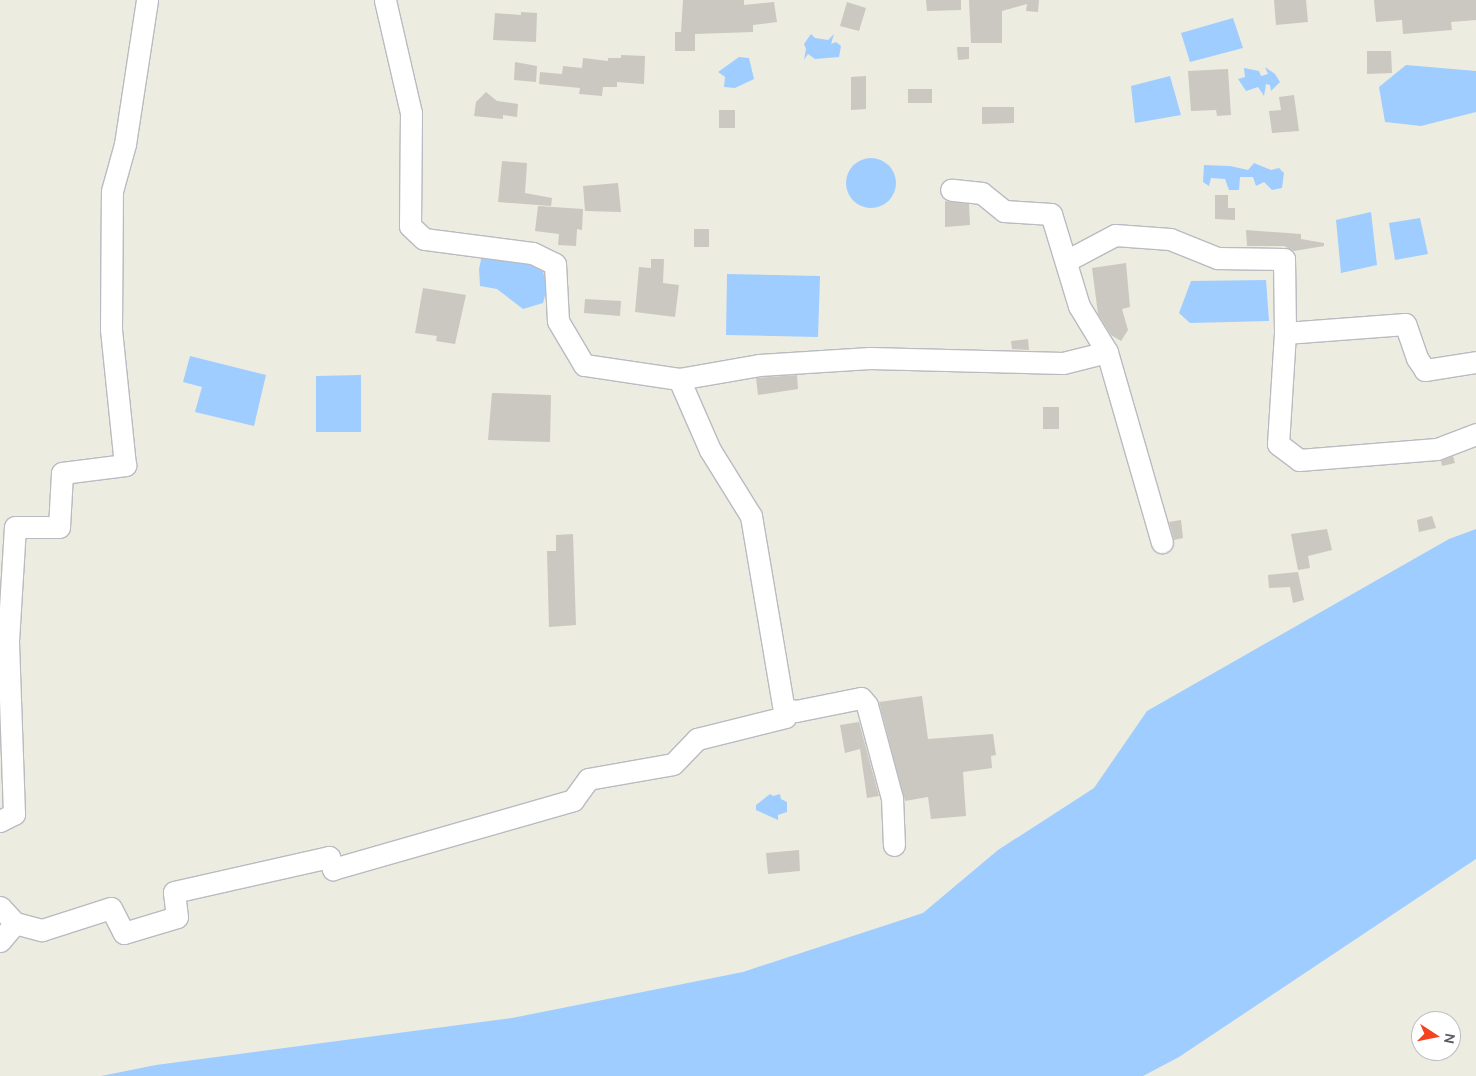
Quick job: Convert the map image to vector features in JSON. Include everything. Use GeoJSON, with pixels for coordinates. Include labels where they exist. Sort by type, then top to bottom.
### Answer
{"type":"FeatureCollection","features":[{"type":"Feature","properties":{"kind":"street"},"geometry":{"type":"LineString","coordinates":[[0,821],[14,814],[8,641],[7,525],[59,527],[62,473],[125,465],[111,329],[112,191],[125,144],[147,0]]}},
{"type":"Feature","properties":{"kind":"street"},"geometry":{"type":"LineString","coordinates":[[385,0],[412,113],[410,226],[424,239],[532,253],[555,264],[558,321],[584,365],[679,379],[759,365],[870,358],[1063,362],[1107,352]]}},
{"type":"Feature","properties":{"kind":"street"},"geometry":{"type":"LineString","coordinates":[[951,190],[982,193],[1004,211],[1051,214],[1079,306],[1107,352],[1162,542]]}},
{"type":"Feature","properties":{"kind":"street"},"geometry":{"type":"LineString","coordinates":[[1066,261],[1115,235],[1170,238],[1217,258],[1284,259],[1285,333],[1278,444],[1299,460],[1437,449],[1476,434]]}},
{"type":"Feature","properties":{"kind":"street"},"geometry":{"type":"LineString","coordinates":[[1285,333],[1405,324],[1417,358],[1425,370],[1476,362]]}},
{"type":"Feature","properties":{"kind":"street"},"geometry":{"type":"LineString","coordinates":[[0,907],[15,923],[42,930],[111,908],[124,933],[177,917],[174,892],[329,856],[333,870],[573,800],[588,779],[673,764],[697,739],[785,717],[751,516],[710,450],[679,379]]}},
{"type":"Feature","properties":{"kind":"street"},"geometry":{"type":"LineString","coordinates":[[784,709],[796,711],[861,698],[867,705],[892,798],[894,845]]}},
{"type":"Feature","properties":{"kind":"street"},"geometry":{"type":"LineString","coordinates":[[0,941],[15,923]]}},
{"type":"Feature","properties":{"kind":"water"},"geometry":{"type":"Polygon","coordinates":[[[1233,18],[1243,48],[1190,62],[1181,33],[1233,18]]]}},
{"type":"Feature","properties":{"kind":"water"},"geometry":{"type":"Polygon","coordinates":[[[811,34],[815,38],[828,40],[834,34],[831,44],[836,42],[841,46],[839,57],[815,59],[808,54],[804,60],[806,49],[804,44],[811,34]]]}},
{"type":"Feature","properties":{"kind":"water"},"geometry":{"type":"Polygon","coordinates":[[[739,57],[749,58],[754,79],[735,88],[724,87],[725,77],[718,72],[739,57]]]}},
{"type":"Feature","properties":{"kind":"water"},"geometry":{"type":"Polygon","coordinates":[[[1406,65],[1476,71],[1476,112],[1421,126],[1385,122],[1379,87],[1406,65]]]}},
{"type":"Feature","properties":{"kind":"water"},"geometry":{"type":"Polygon","coordinates":[[[1265,67],[1275,74],[1280,82],[1271,91],[1270,85],[1266,84],[1264,96],[1258,87],[1246,91],[1238,79],[1245,77],[1244,68],[1259,71],[1261,76],[1268,74],[1265,67]]]}},
{"type":"Feature","properties":{"kind":"water"},"geometry":{"type":"Polygon","coordinates":[[[1170,76],[1181,115],[1135,123],[1131,86],[1170,76]]]}},
{"type":"Feature","properties":{"kind":"water"},"geometry":{"type":"Polygon","coordinates":[[[866,158],[876,158],[889,165],[896,178],[896,188],[889,201],[876,208],[866,208],[857,204],[850,197],[846,188],[846,178],[850,169],[857,162],[866,158]]]}},
{"type":"Feature","properties":{"kind":"water"},"geometry":{"type":"Polygon","coordinates":[[[1254,163],[1271,170],[1279,168],[1284,173],[1282,188],[1272,190],[1264,182],[1256,186],[1253,177],[1240,177],[1239,190],[1229,190],[1225,179],[1211,178],[1209,186],[1203,182],[1204,165],[1230,166],[1248,170],[1254,163]]]}},
{"type":"Feature","properties":{"kind":"water"},"geometry":{"type":"Polygon","coordinates":[[[1371,212],[1377,265],[1341,273],[1336,220],[1371,212]]]}},
{"type":"Feature","properties":{"kind":"water"},"geometry":{"type":"Polygon","coordinates":[[[1420,218],[1428,254],[1395,260],[1389,223],[1420,218]]]}},
{"type":"Feature","properties":{"kind":"water"},"geometry":{"type":"Polygon","coordinates":[[[482,255],[519,257],[542,267],[547,288],[543,303],[523,309],[497,289],[480,286],[479,269],[482,255]]]}},
{"type":"Feature","properties":{"kind":"water"},"geometry":{"type":"Polygon","coordinates":[[[727,274],[820,276],[818,337],[726,335],[727,274]]]}},
{"type":"Feature","properties":{"kind":"water"},"geometry":{"type":"Polygon","coordinates":[[[1266,280],[1269,321],[1190,323],[1179,313],[1191,281],[1266,280]]]}},
{"type":"Feature","properties":{"kind":"water"},"geometry":{"type":"Polygon","coordinates":[[[190,356],[266,375],[254,426],[195,412],[202,387],[183,382],[190,356]]]}},
{"type":"Feature","properties":{"kind":"water"},"geometry":{"type":"Polygon","coordinates":[[[361,375],[361,432],[316,432],[316,376],[361,375]]]}},
{"type":"Feature","properties":{"kind":"water"},"geometry":{"type":"Polygon","coordinates":[[[1476,529],[1476,859],[1179,1057],[1143,1076],[101,1076],[156,1065],[512,1018],[743,972],[923,913],[998,850],[1094,788],[1147,711],[1449,539],[1476,529]]]}},
{"type":"Feature","properties":{"kind":"water"},"geometry":{"type":"Polygon","coordinates":[[[770,794],[773,796],[780,794],[781,799],[787,802],[787,812],[778,815],[778,820],[756,810],[756,805],[770,794]]]}},
{"type":"Feature","properties":{"kind":"building"},"geometry":{"type":"Polygon","coordinates":[[[683,0],[744,0],[744,5],[774,2],[777,22],[753,25],[753,32],[695,34],[695,51],[675,51],[675,32],[681,32],[683,0]]]}},
{"type":"Feature","properties":{"kind":"building"},"geometry":{"type":"Polygon","coordinates":[[[926,0],[961,0],[961,10],[927,11],[926,0]]]}},
{"type":"Feature","properties":{"kind":"building"},"geometry":{"type":"Polygon","coordinates":[[[969,0],[1039,0],[1038,12],[1026,11],[1027,4],[1002,11],[1002,43],[971,43],[969,0]]]}},
{"type":"Feature","properties":{"kind":"building"},"geometry":{"type":"Polygon","coordinates":[[[1274,0],[1306,0],[1308,22],[1276,25],[1274,0]]]}},
{"type":"Feature","properties":{"kind":"building"},"geometry":{"type":"Polygon","coordinates":[[[1374,0],[1476,0],[1476,20],[1451,22],[1452,30],[1403,34],[1402,20],[1376,22],[1374,0]]]}},
{"type":"Feature","properties":{"kind":"building"},"geometry":{"type":"Polygon","coordinates":[[[847,2],[866,8],[859,31],[840,26],[847,2]]]}},
{"type":"Feature","properties":{"kind":"building"},"geometry":{"type":"Polygon","coordinates":[[[521,12],[537,13],[536,42],[493,40],[495,13],[521,15],[521,12]]]}},
{"type":"Feature","properties":{"kind":"building"},"geometry":{"type":"Polygon","coordinates":[[[957,47],[969,47],[969,59],[958,60],[957,47]]]}},
{"type":"Feature","properties":{"kind":"building"},"geometry":{"type":"Polygon","coordinates":[[[1367,51],[1391,51],[1392,73],[1367,74],[1367,51]]]}},
{"type":"Feature","properties":{"kind":"building"},"geometry":{"type":"Polygon","coordinates":[[[621,55],[645,56],[644,84],[617,82],[617,87],[603,87],[602,96],[579,94],[580,88],[539,84],[540,72],[562,74],[563,66],[582,68],[583,58],[608,61],[608,58],[621,58],[621,55]]]}},
{"type":"Feature","properties":{"kind":"building"},"geometry":{"type":"Polygon","coordinates":[[[515,62],[537,66],[536,82],[514,80],[515,62]]]}},
{"type":"Feature","properties":{"kind":"building"},"geometry":{"type":"Polygon","coordinates":[[[1228,69],[1231,115],[1217,116],[1216,110],[1191,111],[1188,71],[1228,69]]]}},
{"type":"Feature","properties":{"kind":"building"},"geometry":{"type":"Polygon","coordinates":[[[866,76],[866,109],[851,110],[851,77],[866,76]]]}},
{"type":"Feature","properties":{"kind":"building"},"geometry":{"type":"Polygon","coordinates":[[[908,89],[932,89],[932,103],[908,103],[908,89]]]}},
{"type":"Feature","properties":{"kind":"building"},"geometry":{"type":"Polygon","coordinates":[[[486,92],[497,101],[518,104],[517,117],[503,115],[503,119],[474,116],[476,102],[486,92]]]}},
{"type":"Feature","properties":{"kind":"building"},"geometry":{"type":"Polygon","coordinates":[[[1294,95],[1299,131],[1272,133],[1269,111],[1281,110],[1279,97],[1294,95]]]}},
{"type":"Feature","properties":{"kind":"building"},"geometry":{"type":"Polygon","coordinates":[[[982,107],[1014,107],[1014,123],[982,124],[982,107]]]}},
{"type":"Feature","properties":{"kind":"building"},"geometry":{"type":"Polygon","coordinates":[[[719,110],[735,110],[735,128],[719,128],[719,110]]]}},
{"type":"Feature","properties":{"kind":"building"},"geometry":{"type":"Polygon","coordinates":[[[502,161],[527,163],[525,193],[552,198],[551,206],[498,202],[502,161]]]}},
{"type":"Feature","properties":{"kind":"building"},"geometry":{"type":"Polygon","coordinates":[[[618,183],[621,212],[585,211],[583,186],[618,183]]]}},
{"type":"Feature","properties":{"kind":"building"},"geometry":{"type":"Polygon","coordinates":[[[1215,195],[1228,195],[1228,208],[1235,208],[1235,220],[1215,219],[1215,195]]]}},
{"type":"Feature","properties":{"kind":"building"},"geometry":{"type":"Polygon","coordinates":[[[945,201],[969,204],[970,225],[945,227],[945,201]]]}},
{"type":"Feature","properties":{"kind":"building"},"geometry":{"type":"Polygon","coordinates":[[[538,206],[583,209],[582,230],[577,229],[576,246],[558,245],[559,234],[535,231],[538,206]]]}},
{"type":"Feature","properties":{"kind":"building"},"geometry":{"type":"Polygon","coordinates":[[[694,229],[709,229],[709,247],[694,247],[694,229]]]}},
{"type":"Feature","properties":{"kind":"building"},"geometry":{"type":"Polygon","coordinates":[[[1246,230],[1301,234],[1301,239],[1324,243],[1324,246],[1294,251],[1284,246],[1247,246],[1246,230]]]}},
{"type":"Feature","properties":{"kind":"building"},"geometry":{"type":"Polygon","coordinates":[[[651,259],[664,259],[663,283],[679,285],[675,317],[635,312],[639,267],[651,268],[651,259]]]}},
{"type":"Feature","properties":{"kind":"building"},"geometry":{"type":"Polygon","coordinates":[[[1126,263],[1130,307],[1122,309],[1128,330],[1121,341],[1111,335],[1098,314],[1092,268],[1126,263]]]}},
{"type":"Feature","properties":{"kind":"building"},"geometry":{"type":"Polygon","coordinates":[[[423,288],[466,295],[455,344],[436,341],[437,336],[415,333],[423,288]]]}},
{"type":"Feature","properties":{"kind":"building"},"geometry":{"type":"Polygon","coordinates":[[[585,299],[621,301],[620,316],[584,313],[585,299]]]}},
{"type":"Feature","properties":{"kind":"building"},"geometry":{"type":"Polygon","coordinates":[[[1028,339],[1029,350],[1012,349],[1011,341],[1028,339]]]}},
{"type":"Feature","properties":{"kind":"building"},"geometry":{"type":"Polygon","coordinates":[[[797,375],[798,389],[758,395],[756,378],[797,375]]]}},
{"type":"Feature","properties":{"kind":"building"},"geometry":{"type":"Polygon","coordinates":[[[492,393],[551,395],[550,442],[488,440],[492,393]]]}},
{"type":"Feature","properties":{"kind":"building"},"geometry":{"type":"Polygon","coordinates":[[[1043,407],[1059,407],[1059,429],[1043,429],[1043,407]]]}},
{"type":"Feature","properties":{"kind":"building"},"geometry":{"type":"Polygon","coordinates":[[[1453,456],[1455,463],[1442,466],[1441,461],[1453,456]]]}},
{"type":"Feature","properties":{"kind":"building"},"geometry":{"type":"Polygon","coordinates":[[[1432,516],[1436,528],[1419,532],[1417,520],[1432,516]]]}},
{"type":"Feature","properties":{"kind":"building"},"geometry":{"type":"Polygon","coordinates":[[[1181,520],[1183,538],[1174,540],[1169,522],[1181,520]]]}},
{"type":"Feature","properties":{"kind":"building"},"geometry":{"type":"Polygon","coordinates":[[[1327,529],[1332,550],[1308,556],[1310,568],[1298,570],[1291,534],[1327,529]]]}},
{"type":"Feature","properties":{"kind":"building"},"geometry":{"type":"Polygon","coordinates":[[[573,534],[576,625],[549,627],[547,551],[556,551],[556,535],[573,534]]]}},
{"type":"Feature","properties":{"kind":"building"},"geometry":{"type":"Polygon","coordinates":[[[1298,572],[1304,600],[1293,603],[1290,587],[1269,588],[1268,575],[1298,572]]]}},
{"type":"Feature","properties":{"kind":"building"},"geometry":{"type":"Polygon","coordinates":[[[922,696],[928,739],[993,734],[996,755],[991,756],[992,768],[963,772],[966,816],[931,819],[928,797],[905,801],[879,702],[922,696]]]}},
{"type":"Feature","properties":{"kind":"building"},"geometry":{"type":"Polygon","coordinates":[[[859,722],[879,796],[867,798],[860,749],[845,753],[840,725],[859,722]]]}},
{"type":"Feature","properties":{"kind":"building"},"geometry":{"type":"Polygon","coordinates":[[[799,850],[800,871],[768,874],[766,853],[799,850]]]}}]}
